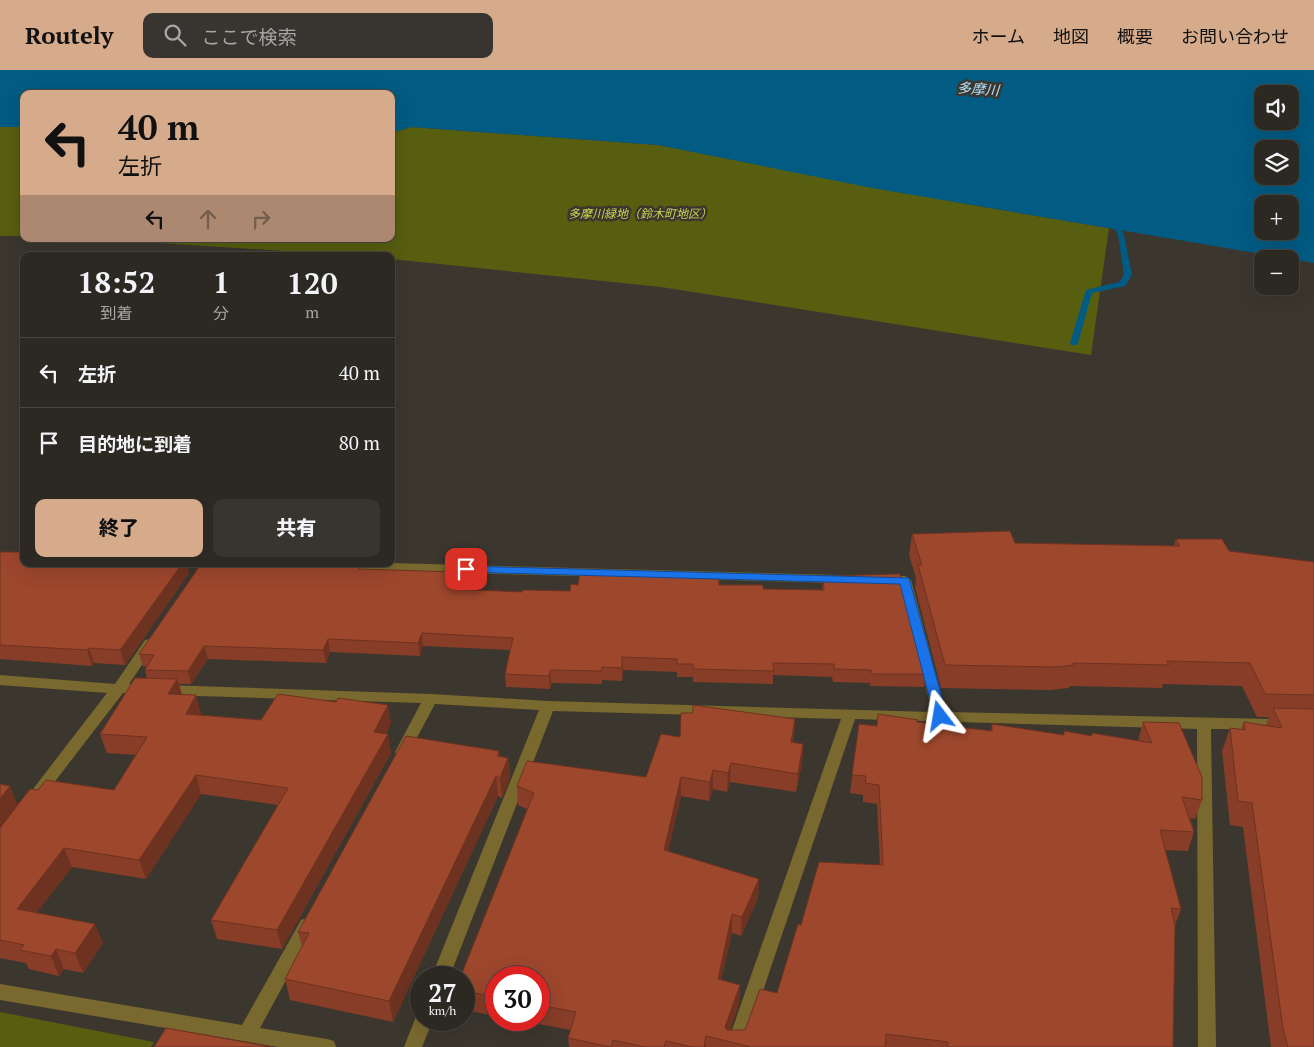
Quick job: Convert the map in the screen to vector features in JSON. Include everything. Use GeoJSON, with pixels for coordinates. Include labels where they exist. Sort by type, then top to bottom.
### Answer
{"type":"FeatureCollection","features":[{"type":"Feature","properties":{"kind":"street"},"geometry":{"type":"LineString","coordinates":[[376,567],[855,579]]}},
{"type":"Feature","properties":{"kind":"street"},"geometry":{"type":"LineString","coordinates":[[875,580],[904,580],[940,716]]}},
{"type":"Feature","properties":{"kind":"street"},"geometry":{"type":"LineString","coordinates":[[29,805],[119,688],[158,630]]}},
{"type":"Feature","properties":{"kind":"street"},"geometry":{"type":"LineString","coordinates":[[0,680],[91,688],[431,699],[548,706],[1204,724],[1314,725]]}},
{"type":"Feature","properties":{"kind":"street"},"geometry":{"type":"LineString","coordinates":[[394,766],[431,699]]}},
{"type":"Feature","properties":{"kind":"street"},"geometry":{"type":"LineString","coordinates":[[445,966],[548,706]]}},
{"type":"Feature","properties":{"kind":"street"},"geometry":{"type":"LineString","coordinates":[[735,1047],[850,713]]}},
{"type":"Feature","properties":{"kind":"street"},"geometry":{"type":"LineString","coordinates":[[1204,724],[1207,1047]]}},
{"type":"Feature","properties":{"kind":"street"},"geometry":{"type":"LineString","coordinates":[[248,1034],[314,913]]}},
{"type":"Feature","properties":{"kind":"street"},"geometry":{"type":"LineString","coordinates":[[0,992],[327,1047]]}},
{"type":"Feature","properties":{"kind":"street"},"geometry":{"type":"LineString","coordinates":[[413,1047],[420,1031]]}},
{"type":"Feature","properties":{"kind":"green space"},"geometry":{"type":"Polygon","coordinates":[[[0,127],[20,127],[20,236],[0,236],[0,127]]]}},
{"type":"Feature","properties":{"kind":"green space","name":"多摩川緑地（鈴木町地区）"},"geometry":{"type":"Polygon","coordinates":[[[411,127],[658,145],[978,206],[1109,228],[1091,355],[661,287],[395,259],[395,252],[300,252],[145,242],[395,242],[395,132],[411,127]]]}},
{"type":"Feature","properties":{"kind":"green space"},"geometry":{"type":"Polygon","coordinates":[[[0,1012],[154,1042],[151,1047],[0,1047],[0,1012]]]}},
{"type":"Feature","properties":{"kind":"water","name":"多摩川"},"geometry":{"type":"Polygon","coordinates":[[[0,70],[1314,70],[1314,263],[1299,260],[1299,250],[1254,250],[1254,253],[872,188],[658,145],[411,127],[395,132],[395,90],[20,90],[20,127],[0,127],[0,70]]]}},
{"type":"Feature","properties":{"kind":"building"},"geometry":{"type":"Polygon","coordinates":[[[1010,531],[1015,543],[1180,546],[1176,539],[1222,539],[1229,551],[1314,562],[1314,695],[1265,694],[1250,663],[1167,661],[1169,665],[1073,663],[1074,665],[1056,667],[945,665],[918,565],[922,565],[912,534],[1010,531]]]}},
{"type":"Feature","properties":{"kind":"building"},"geometry":{"type":"Polygon","coordinates":[[[0,552],[20,552],[20,567],[180,567],[120,650],[0,645],[0,552]]]}},
{"type":"Feature","properties":{"kind":"building"},"geometry":{"type":"Polygon","coordinates":[[[199,567],[360,567],[359,569],[457,572],[452,589],[522,592],[523,590],[570,591],[571,584],[578,585],[580,573],[719,579],[719,585],[763,585],[763,589],[824,590],[823,576],[900,574],[926,674],[872,674],[871,670],[834,669],[834,664],[773,663],[774,671],[693,669],[693,664],[677,664],[677,659],[622,657],[622,668],[602,667],[601,671],[550,670],[549,676],[505,674],[513,638],[422,633],[418,643],[328,639],[323,650],[204,646],[188,671],[145,670],[154,655],[139,654],[199,567]]]}},
{"type":"Feature","properties":{"kind":"building"},"geometry":{"type":"Polygon","coordinates":[[[135,678],[177,679],[168,694],[196,695],[186,714],[261,720],[278,694],[336,702],[338,698],[388,705],[374,732],[388,734],[277,930],[211,920],[288,788],[196,775],[139,860],[64,848],[17,909],[95,924],[75,953],[56,949],[51,956],[20,950],[24,945],[0,940],[0,828],[30,789],[38,790],[46,780],[114,790],[147,737],[100,734],[135,678]]]}},
{"type":"Feature","properties":{"kind":"building"},"geometry":{"type":"Polygon","coordinates":[[[693,705],[795,719],[791,742],[803,744],[798,774],[731,763],[728,773],[713,770],[710,782],[681,777],[664,850],[759,879],[742,917],[732,914],[718,979],[740,985],[725,1027],[727,1030],[745,1030],[760,989],[777,993],[798,924],[801,925],[819,862],[883,865],[879,785],[865,783],[866,776],[852,775],[859,724],[877,726],[878,714],[918,720],[917,722],[992,731],[992,724],[1064,735],[1064,731],[1092,736],[1092,733],[1152,743],[1143,722],[1179,723],[1202,777],[1202,800],[1182,797],[1194,832],[1160,830],[1181,909],[1171,908],[1175,925],[1173,1047],[947,1047],[948,1042],[886,1034],[885,1047],[751,1047],[706,1036],[704,1047],[692,1047],[666,1041],[664,1047],[645,1047],[613,1040],[611,1047],[568,1038],[576,1012],[550,1007],[550,966],[485,966],[485,995],[475,993],[475,966],[465,966],[534,793],[517,786],[527,761],[646,777],[661,734],[680,737],[681,713],[693,713],[693,705]]]}},
{"type":"Feature","properties":{"kind":"building"},"geometry":{"type":"Polygon","coordinates":[[[1273,708],[1314,709],[1314,1047],[1288,1047],[1283,1029],[1252,803],[1238,801],[1230,728],[1245,730],[1244,722],[1282,728],[1273,708]]]}},
{"type":"Feature","properties":{"kind":"building"},"geometry":{"type":"Polygon","coordinates":[[[406,736],[499,751],[497,756],[508,758],[500,778],[496,776],[389,1001],[285,979],[309,933],[298,932],[406,736]]]}},
{"type":"Feature","properties":{"kind":"building"},"geometry":{"type":"Polygon","coordinates":[[[0,784],[10,786],[0,799],[0,784]]]}},
{"type":"Feature","properties":{"kind":"building"},"geometry":{"type":"Polygon","coordinates":[[[166,1028],[272,1047],[154,1047],[166,1028]]]}},
{"type":"Feature","properties":{"kind":"waterway"},"geometry":{"type":"LineString","coordinates":[[1074,343],[1089,292],[1122,284],[1128,275],[1121,235],[1113,218]]}},
{"type":"Feature","properties":{"kind":"route"},"geometry":{"type":"LineString","coordinates":[[466,569],[904,580],[940,716]]}}]}
